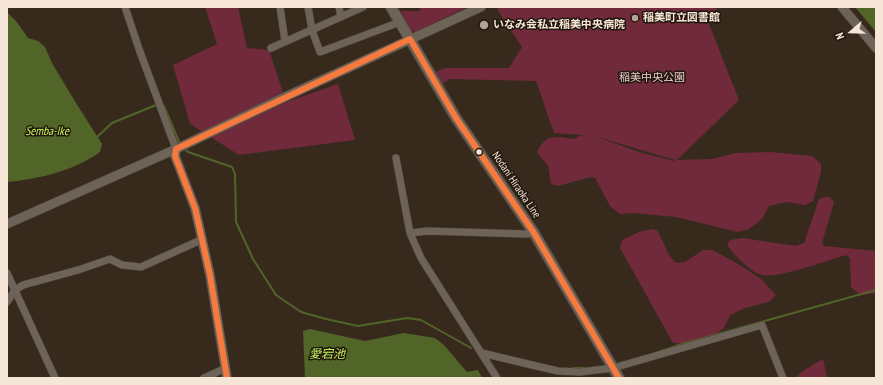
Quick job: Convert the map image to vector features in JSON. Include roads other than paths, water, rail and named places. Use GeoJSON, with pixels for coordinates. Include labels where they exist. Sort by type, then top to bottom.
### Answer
{"type":"FeatureCollection","features":[{"type":"Feature","properties":{"kind":"main road","name":"Nodani Hiraoka Line"},"geometry":{"type":"LineString","coordinates":[[391,7],[456,118],[534,233],[619,378]]}},
{"type":"Feature","properties":{"kind":"street"},"geometry":{"type":"LineString","coordinates":[[125,7],[176,149],[175,156],[195,208],[210,275],[227,378]]}},
{"type":"Feature","properties":{"kind":"street"},"geometry":{"type":"LineString","coordinates":[[280,7],[285,41]]}},
{"type":"Feature","properties":{"kind":"street"},"geometry":{"type":"LineString","coordinates":[[308,7],[312,30],[320,52],[400,22]]}},
{"type":"Feature","properties":{"kind":"street"},"geometry":{"type":"LineString","coordinates":[[339,7],[341,17]]}},
{"type":"Feature","properties":{"kind":"street"},"geometry":{"type":"LineString","coordinates":[[271,48],[363,7]]}},
{"type":"Feature","properties":{"kind":"street"},"geometry":{"type":"LineString","coordinates":[[7,224],[176,149],[410,39],[482,7]]}},
{"type":"Feature","properties":{"kind":"street"},"geometry":{"type":"LineString","coordinates":[[842,7],[876,48]]}},
{"type":"Feature","properties":{"kind":"street"},"geometry":{"type":"LineString","coordinates":[[396,158],[410,233],[421,258],[497,378]]}},
{"type":"Feature","properties":{"kind":"street"},"geometry":{"type":"LineString","coordinates":[[410,233],[428,231],[534,233]]}},
{"type":"Feature","properties":{"kind":"street"},"geometry":{"type":"LineString","coordinates":[[7,302],[15,290],[23,285],[78,270],[110,259],[122,265],[141,267],[203,239]]}},
{"type":"Feature","properties":{"kind":"street"},"geometry":{"type":"LineString","coordinates":[[7,273],[55,378]]}},
{"type":"Feature","properties":{"kind":"street"},"geometry":{"type":"LineString","coordinates":[[482,353],[558,370],[580,372],[613,368],[762,325],[783,378]]}},
{"type":"Feature","properties":{"kind":"street"},"geometry":{"type":"LineString","coordinates":[[204,378],[226,368]]}},
{"type":"Feature","properties":{"kind":"water"},"geometry":{"type":"Polygon","coordinates":[[[855,7],[876,7],[876,32],[855,7]]]}},
{"type":"Feature","properties":{"kind":"water","name":"Semba-Ike"},"geometry":{"type":"Polygon","coordinates":[[[7,12],[16,21],[28,38],[38,41],[45,47],[52,63],[102,144],[100,152],[90,159],[68,169],[31,179],[7,182],[7,12]]]}},
{"type":"Feature","properties":{"kind":"water","name":"愛宕池"},"geometry":{"type":"Polygon","coordinates":[[[310,329],[365,341],[404,333],[435,338],[444,345],[467,372],[478,370],[482,378],[305,378],[303,331],[310,329]]]}},
{"type":"Feature","properties":{"kind":"waterway"},"geometry":{"type":"LineString","coordinates":[[96,138],[112,123],[156,105]]}},
{"type":"Feature","properties":{"kind":"waterway"},"geometry":{"type":"LineString","coordinates":[[164,106],[180,144]]}},
{"type":"Feature","properties":{"kind":"waterway"},"geometry":{"type":"LineString","coordinates":[[185,149],[188,152],[232,167],[235,174],[236,222],[253,259],[276,295],[301,312],[358,326],[407,318],[421,320],[471,348]]}},
{"type":"Feature","properties":{"kind":"waterway"},"geometry":{"type":"LineString","coordinates":[[661,351],[876,290]]}},
{"type":"Feature","properties":{"kind":"waterway"},"geometry":{"type":"LineString","coordinates":[[573,368],[584,368]]}},
{"type":"Feature","properties":{"kind":"place","name":"稲美町立図書館"},"geometry":{"type":"Point","coordinates":[635,18]}},
{"type":"Feature","properties":{"kind":"place","name":"いなみ会私立稲美中央病院"},"geometry":{"type":"Point","coordinates":[484,25]}},
{"type":"Feature","properties":{"kind":"park label","name":"稲美中央公園"},"geometry":{"type":"Point","coordinates":[652,78]}}]}
